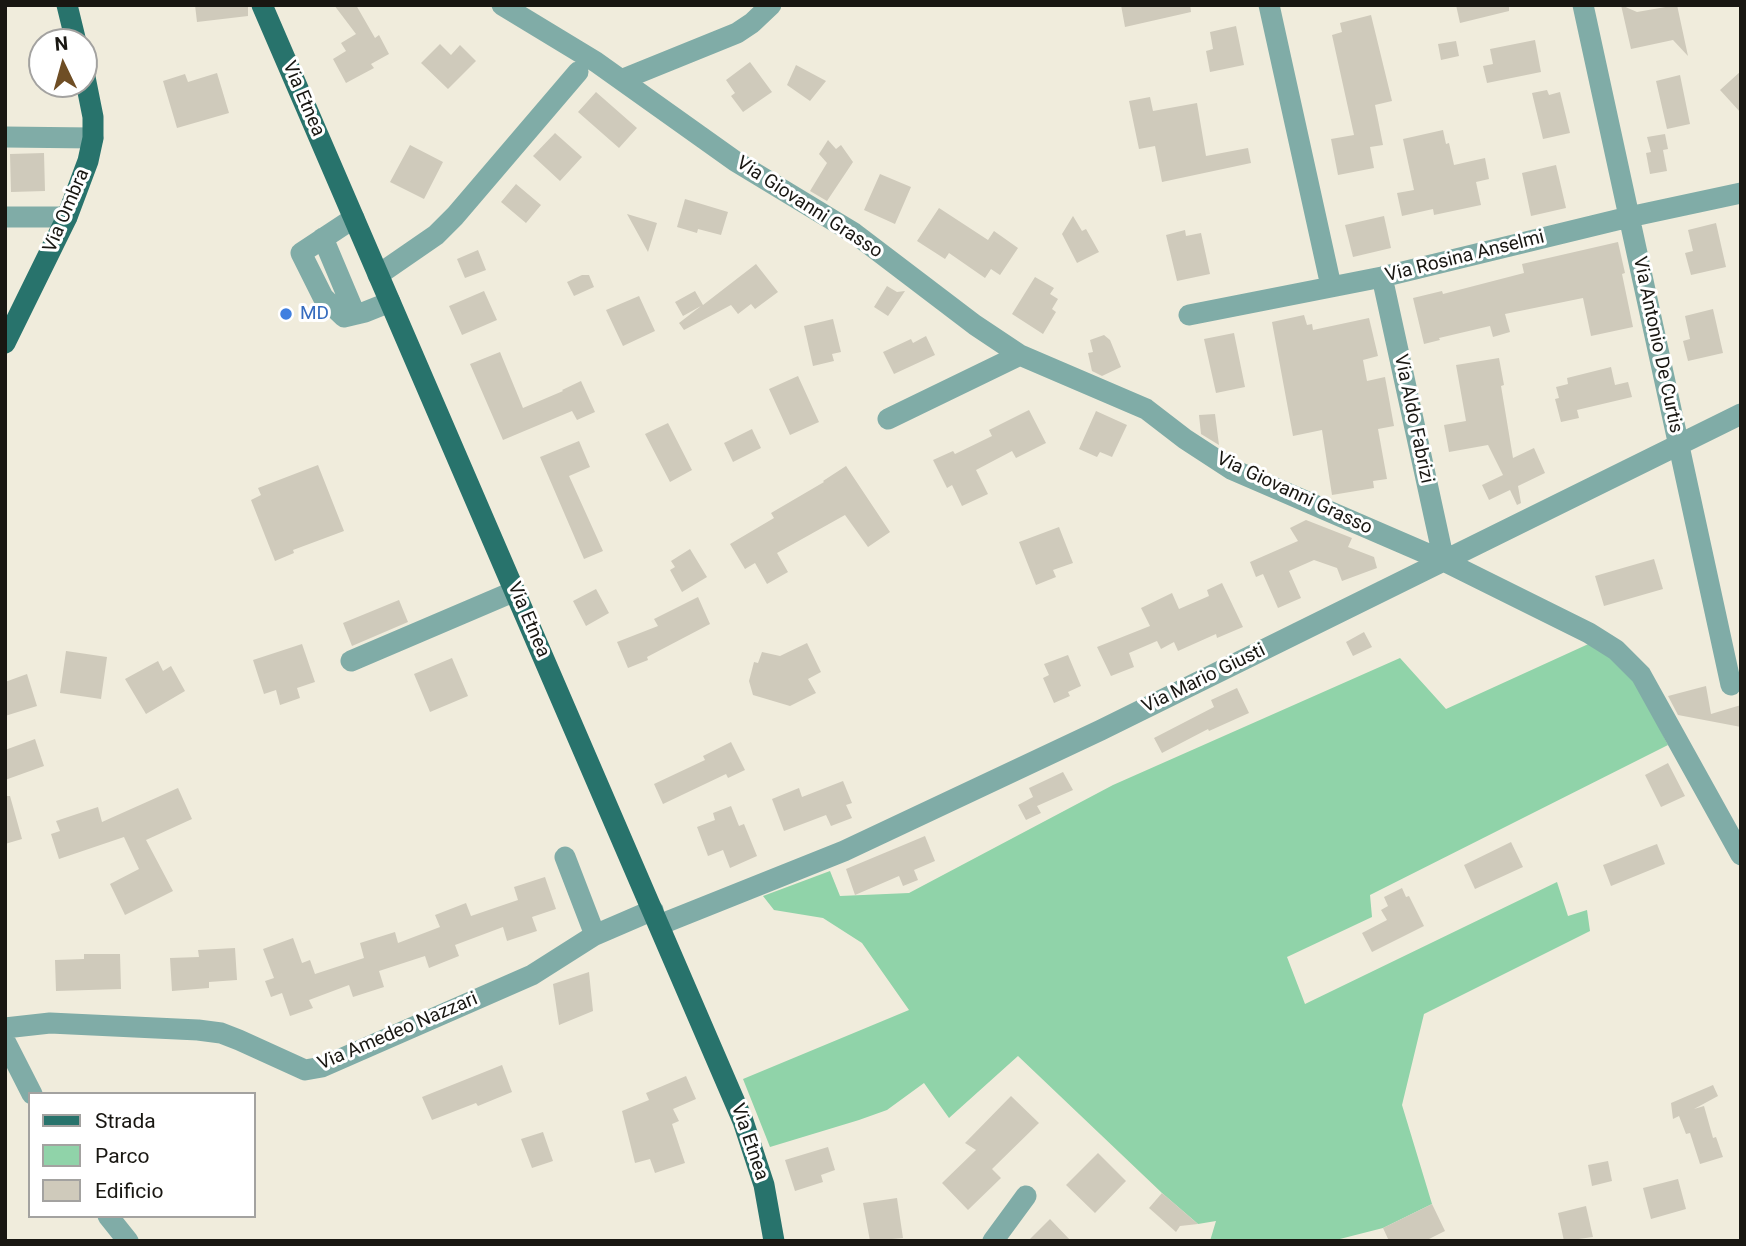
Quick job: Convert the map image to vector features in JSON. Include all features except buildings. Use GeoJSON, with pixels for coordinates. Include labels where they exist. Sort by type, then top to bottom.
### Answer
{"type":"FeatureCollection","features":[{"type":"Feature","properties":{"kind":"main road"},"geometry":{"type":"LineString","coordinates":[[67,5],[73,28]]}},
{"type":"Feature","properties":{"kind":"main road","name":"Via Etnea"},"geometry":{"type":"LineString","coordinates":[[262,5],[755,1151],[774,1241]]}},
{"type":"Feature","properties":{"kind":"main road","name":"Via Ombra"},"geometry":{"type":"LineString","coordinates":[[5,343],[67,217],[88,161],[93,138],[90,98]]}},
{"type":"Feature","properties":{"kind":"street","name":"Via Giovanni Grasso"},"geometry":{"type":"LineString","coordinates":[[502,5],[596,62],[735,161],[854,233],[975,325],[1020,355],[1146,409],[1231,469],[1444,561],[1589,633],[1616,650],[1641,674],[1741,855]]}},
{"type":"Feature","properties":{"kind":"street"},"geometry":{"type":"LineString","coordinates":[[621,80],[737,33],[749,14],[771,5]]}},
{"type":"Feature","properties":{"kind":"street"},"geometry":{"type":"LineString","coordinates":[[1269,5],[1331,286]]}},
{"type":"Feature","properties":{"kind":"street","name":"Via Antonio De Curtis"},"geometry":{"type":"LineString","coordinates":[[1583,5],[1731,685]]}},
{"type":"Feature","properties":{"kind":"street"},"geometry":{"type":"LineString","coordinates":[[378,275],[436,235],[455,216],[578,72]]}},
{"type":"Feature","properties":{"kind":"street"},"geometry":{"type":"LineString","coordinates":[[5,136],[93,138]]}},
{"type":"Feature","properties":{"kind":"street","name":"Via Rosina Anselmi"},"geometry":{"type":"LineString","coordinates":[[1189,315],[1382,277],[1629,217],[1741,193]]}},
{"type":"Feature","properties":{"kind":"street"},"geometry":{"type":"LineString","coordinates":[[5,217],[67,217]]}},
{"type":"Feature","properties":{"kind":"street"},"geometry":{"type":"LineString","coordinates":[[354,218],[323,238],[355,314],[390,302]]}},
{"type":"Feature","properties":{"kind":"street","name":"Via Aldo Fabrizi"},"geometry":{"type":"LineString","coordinates":[[1382,277],[1444,561]]}},
{"type":"Feature","properties":{"kind":"street"},"geometry":{"type":"LineString","coordinates":[[888,419],[1020,355]]}},
{"type":"Feature","properties":{"kind":"street","name":"Via Mario Giusti"},"geometry":{"type":"LineString","coordinates":[[656,918],[845,851],[1101,730],[1741,414]]}},
{"type":"Feature","properties":{"kind":"street"},"geometry":{"type":"LineString","coordinates":[[351,661],[515,591]]}},
{"type":"Feature","properties":{"kind":"street"},"geometry":{"type":"LineString","coordinates":[[565,856],[595,935]]}},
{"type":"Feature","properties":{"kind":"street","name":"Via Amedeo Nazzari"},"geometry":{"type":"LineString","coordinates":[[5,1028],[50,1023],[221,1033],[305,1070],[322,1067],[532,975],[595,935],[656,918]]}},
{"type":"Feature","properties":{"kind":"street"},"geometry":{"type":"LineString","coordinates":[[5,1041],[31,1092]]}},
{"type":"Feature","properties":{"kind":"street"},"geometry":{"type":"LineString","coordinates":[[993,1241],[1026,1196]]}},
{"type":"Feature","properties":{"kind":"street"},"geometry":{"type":"LineString","coordinates":[[110,1218],[128,1241]]}},
{"type":"Feature","properties":{"kind":"green space"},"geometry":{"type":"Polygon","coordinates":[[[1595,641],[1631,672],[1668,745],[1370,895],[1372,917],[1287,957],[1305,1004],[1557,882],[1568,916],[1587,910],[1590,931],[1424,1014],[1402,1105],[1432,1204],[1383,1228],[1332,1241],[1210,1241],[1216,1221],[1198,1224],[1018,1056],[949,1118],[924,1083],[887,1110],[770,1147],[743,1079],[909,1010],[862,943],[823,918],[774,910],[763,896],[830,871],[840,896],[909,893],[1113,785],[1400,658],[1446,709],[1595,641]]]}},
{"type":"Feature","properties":{"kind":"place","name":"MD"},"geometry":{"type":"Point","coordinates":[286,314]}}]}
